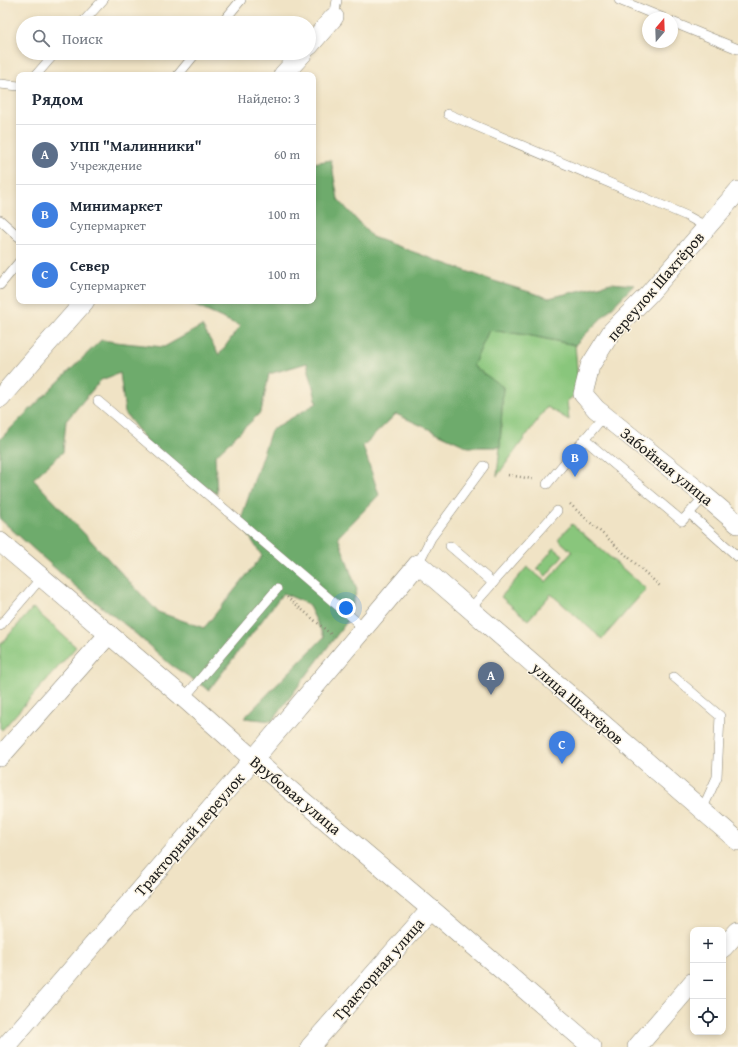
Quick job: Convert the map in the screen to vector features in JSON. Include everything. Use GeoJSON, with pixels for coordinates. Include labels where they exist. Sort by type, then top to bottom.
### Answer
{"type":"FeatureCollection","features":[{"type":"Feature","properties":{"kind":"street"},"geometry":{"type":"LineString","coordinates":[[316,36],[336,8]]}},
{"type":"Feature","properties":{"kind":"street"},"geometry":{"type":"LineString","coordinates":[[286,72],[297,60]]}},
{"type":"Feature","properties":{"kind":"street","name":"переулок Шахтёров"},"geometry":{"type":"LineString","coordinates":[[600,412],[583,394],[590,366],[604,342],[612,331],[648,295],[738,191]]}},
{"type":"Feature","properties":{"kind":"street"},"geometry":{"type":"LineString","coordinates":[[0,398],[82,304]]}},
{"type":"Feature","properties":{"kind":"street","name":"Забойная улица"},"geometry":{"type":"LineString","coordinates":[[600,412],[738,524]]}},
{"type":"Feature","properties":{"kind":"street","name":"Врубовая улица"},"geometry":{"type":"LineString","coordinates":[[0,542],[592,1047]]}},
{"type":"Feature","properties":{"kind":"street","name":"Тракторный переулок"},"geometry":{"type":"LineString","coordinates":[[5,1047],[253,759],[358,622],[418,564]]}},
{"type":"Feature","properties":{"kind":"street","name":"улица Шахтёров"},"geometry":{"type":"LineString","coordinates":[[418,564],[738,841]]}},
{"type":"Feature","properties":{"kind":"street"},"geometry":{"type":"LineString","coordinates":[[1,753],[109,634]]}},
{"type":"Feature","properties":{"kind":"street","name":"Тракторная улица"},"geometry":{"type":"LineString","coordinates":[[310,1047],[431,909]]}},
{"type":"Feature","properties":{"kind":"street"},"geometry":{"type":"LineString","coordinates":[[726,945],[738,931]]}},
{"type":"Feature","properties":{"kind":"street"},"geometry":{"type":"LineString","coordinates":[[637,1047],[690,985]]}},
{"type":"Feature","properties":{"kind":"lane"},"geometry":{"type":"LineString","coordinates":[[88,16],[103,0]]}},
{"type":"Feature","properties":{"kind":"lane"},"geometry":{"type":"LineString","coordinates":[[228,16],[241,0]]}},
{"type":"Feature","properties":{"kind":"lane"},"geometry":{"type":"LineString","coordinates":[[619,0],[648,12]]}},
{"type":"Feature","properties":{"kind":"lane"},"geometry":{"type":"LineString","coordinates":[[678,24],[738,49]]}},
{"type":"Feature","properties":{"kind":"lane"},"geometry":{"type":"LineString","coordinates":[[39,72],[49,60]]}},
{"type":"Feature","properties":{"kind":"lane"},"geometry":{"type":"LineString","coordinates":[[180,72],[190,60]]}},
{"type":"Feature","properties":{"kind":"lane"},"geometry":{"type":"LineString","coordinates":[[0,84],[16,86]]}},
{"type":"Feature","properties":{"kind":"lane"},"geometry":{"type":"LineString","coordinates":[[448,114],[687,216],[707,227]]}},
{"type":"Feature","properties":{"kind":"lane"},"geometry":{"type":"LineString","coordinates":[[0,220],[16,234]]}},
{"type":"Feature","properties":{"kind":"lane"},"geometry":{"type":"LineString","coordinates":[[0,285],[16,266]]}},
{"type":"Feature","properties":{"kind":"lane"},"geometry":{"type":"LineString","coordinates":[[98,401],[358,622]]}},
{"type":"Feature","properties":{"kind":"lane"},"geometry":{"type":"LineString","coordinates":[[547,484],[584,439],[600,412]]}},
{"type":"Feature","properties":{"kind":"lane"},"geometry":{"type":"LineString","coordinates":[[584,439],[682,521],[705,496]]}},
{"type":"Feature","properties":{"kind":"lane"},"geometry":{"type":"LineString","coordinates":[[418,564],[431,538],[484,466]]}},
{"type":"Feature","properties":{"kind":"lane"},"geometry":{"type":"LineString","coordinates":[[470,609],[557,511]]}},
{"type":"Feature","properties":{"kind":"lane"},"geometry":{"type":"LineString","coordinates":[[689,513],[738,557]]}},
{"type":"Feature","properties":{"kind":"lane"},"geometry":{"type":"LineString","coordinates":[[450,546],[493,583]]}},
{"type":"Feature","properties":{"kind":"lane"},"geometry":{"type":"LineString","coordinates":[[0,626],[42,577]]}},
{"type":"Feature","properties":{"kind":"lane"},"geometry":{"type":"LineString","coordinates":[[184,698],[277,589]]}},
{"type":"Feature","properties":{"kind":"lane"},"geometry":{"type":"LineString","coordinates":[[674,677],[720,716],[717,777],[702,810]]}},
{"type":"Feature","properties":{"kind":"path"},"geometry":{"type":"LineString","coordinates":[[508,475],[527,478],[547,484]]}},
{"type":"Feature","properties":{"kind":"path"},"geometry":{"type":"LineString","coordinates":[[570,504],[660,586]]}},
{"type":"Feature","properties":{"kind":"path"},"geometry":{"type":"LineString","coordinates":[[277,589],[334,637],[358,622]]}},
{"type":"Feature","properties":{"kind":"green space"},"geometry":{"type":"Polygon","coordinates":[[[331,160],[338,199],[372,237],[494,281],[549,298],[611,283],[634,285],[575,345],[527,335],[489,330],[473,366],[503,387],[500,447],[468,447],[396,414],[363,446],[379,495],[338,537],[357,590],[346,623],[272,721],[244,718],[324,637],[308,604],[283,593],[209,690],[171,665],[128,627],[76,587],[0,519],[0,439],[101,340],[164,347],[202,326],[219,355],[240,326],[191,304],[316,304],[316,162],[331,160]],[[307,363],[269,374],[261,412],[215,456],[217,494],[158,456],[125,413],[120,373],[101,380],[66,421],[63,452],[33,479],[158,612],[204,628],[262,556],[240,522],[271,430],[317,403],[307,363]]]}},
{"type":"Feature","properties":{"kind":"green space"},"geometry":{"type":"Polygon","coordinates":[[[489,330],[527,335],[575,345],[579,392],[567,401],[569,420],[547,407],[497,476],[503,388],[473,366],[489,330]]]}},
{"type":"Feature","properties":{"kind":"green space"},"geometry":{"type":"Polygon","coordinates":[[[572,524],[646,589],[602,639],[551,594],[528,620],[501,597],[527,567],[546,582],[572,552],[558,539],[572,524]]]}},
{"type":"Feature","properties":{"kind":"green space"},"geometry":{"type":"Polygon","coordinates":[[[554,548],[563,555],[546,576],[537,568],[554,548]]]}},
{"type":"Feature","properties":{"kind":"green space"},"geometry":{"type":"Polygon","coordinates":[[[33,608],[76,647],[2,730],[0,728],[0,645],[33,608]]]}},
{"type":"Feature","properties":{"kind":"place","name":"Минимаркет"},"geometry":{"type":"Point","coordinates":[575,477]}},
{"type":"Feature","properties":{"kind":"place","name":"УПП \"Малинники\""},"geometry":{"type":"Point","coordinates":[491,695]}},
{"type":"Feature","properties":{"kind":"place","name":"Север"},"geometry":{"type":"Point","coordinates":[562,764]}}]}
